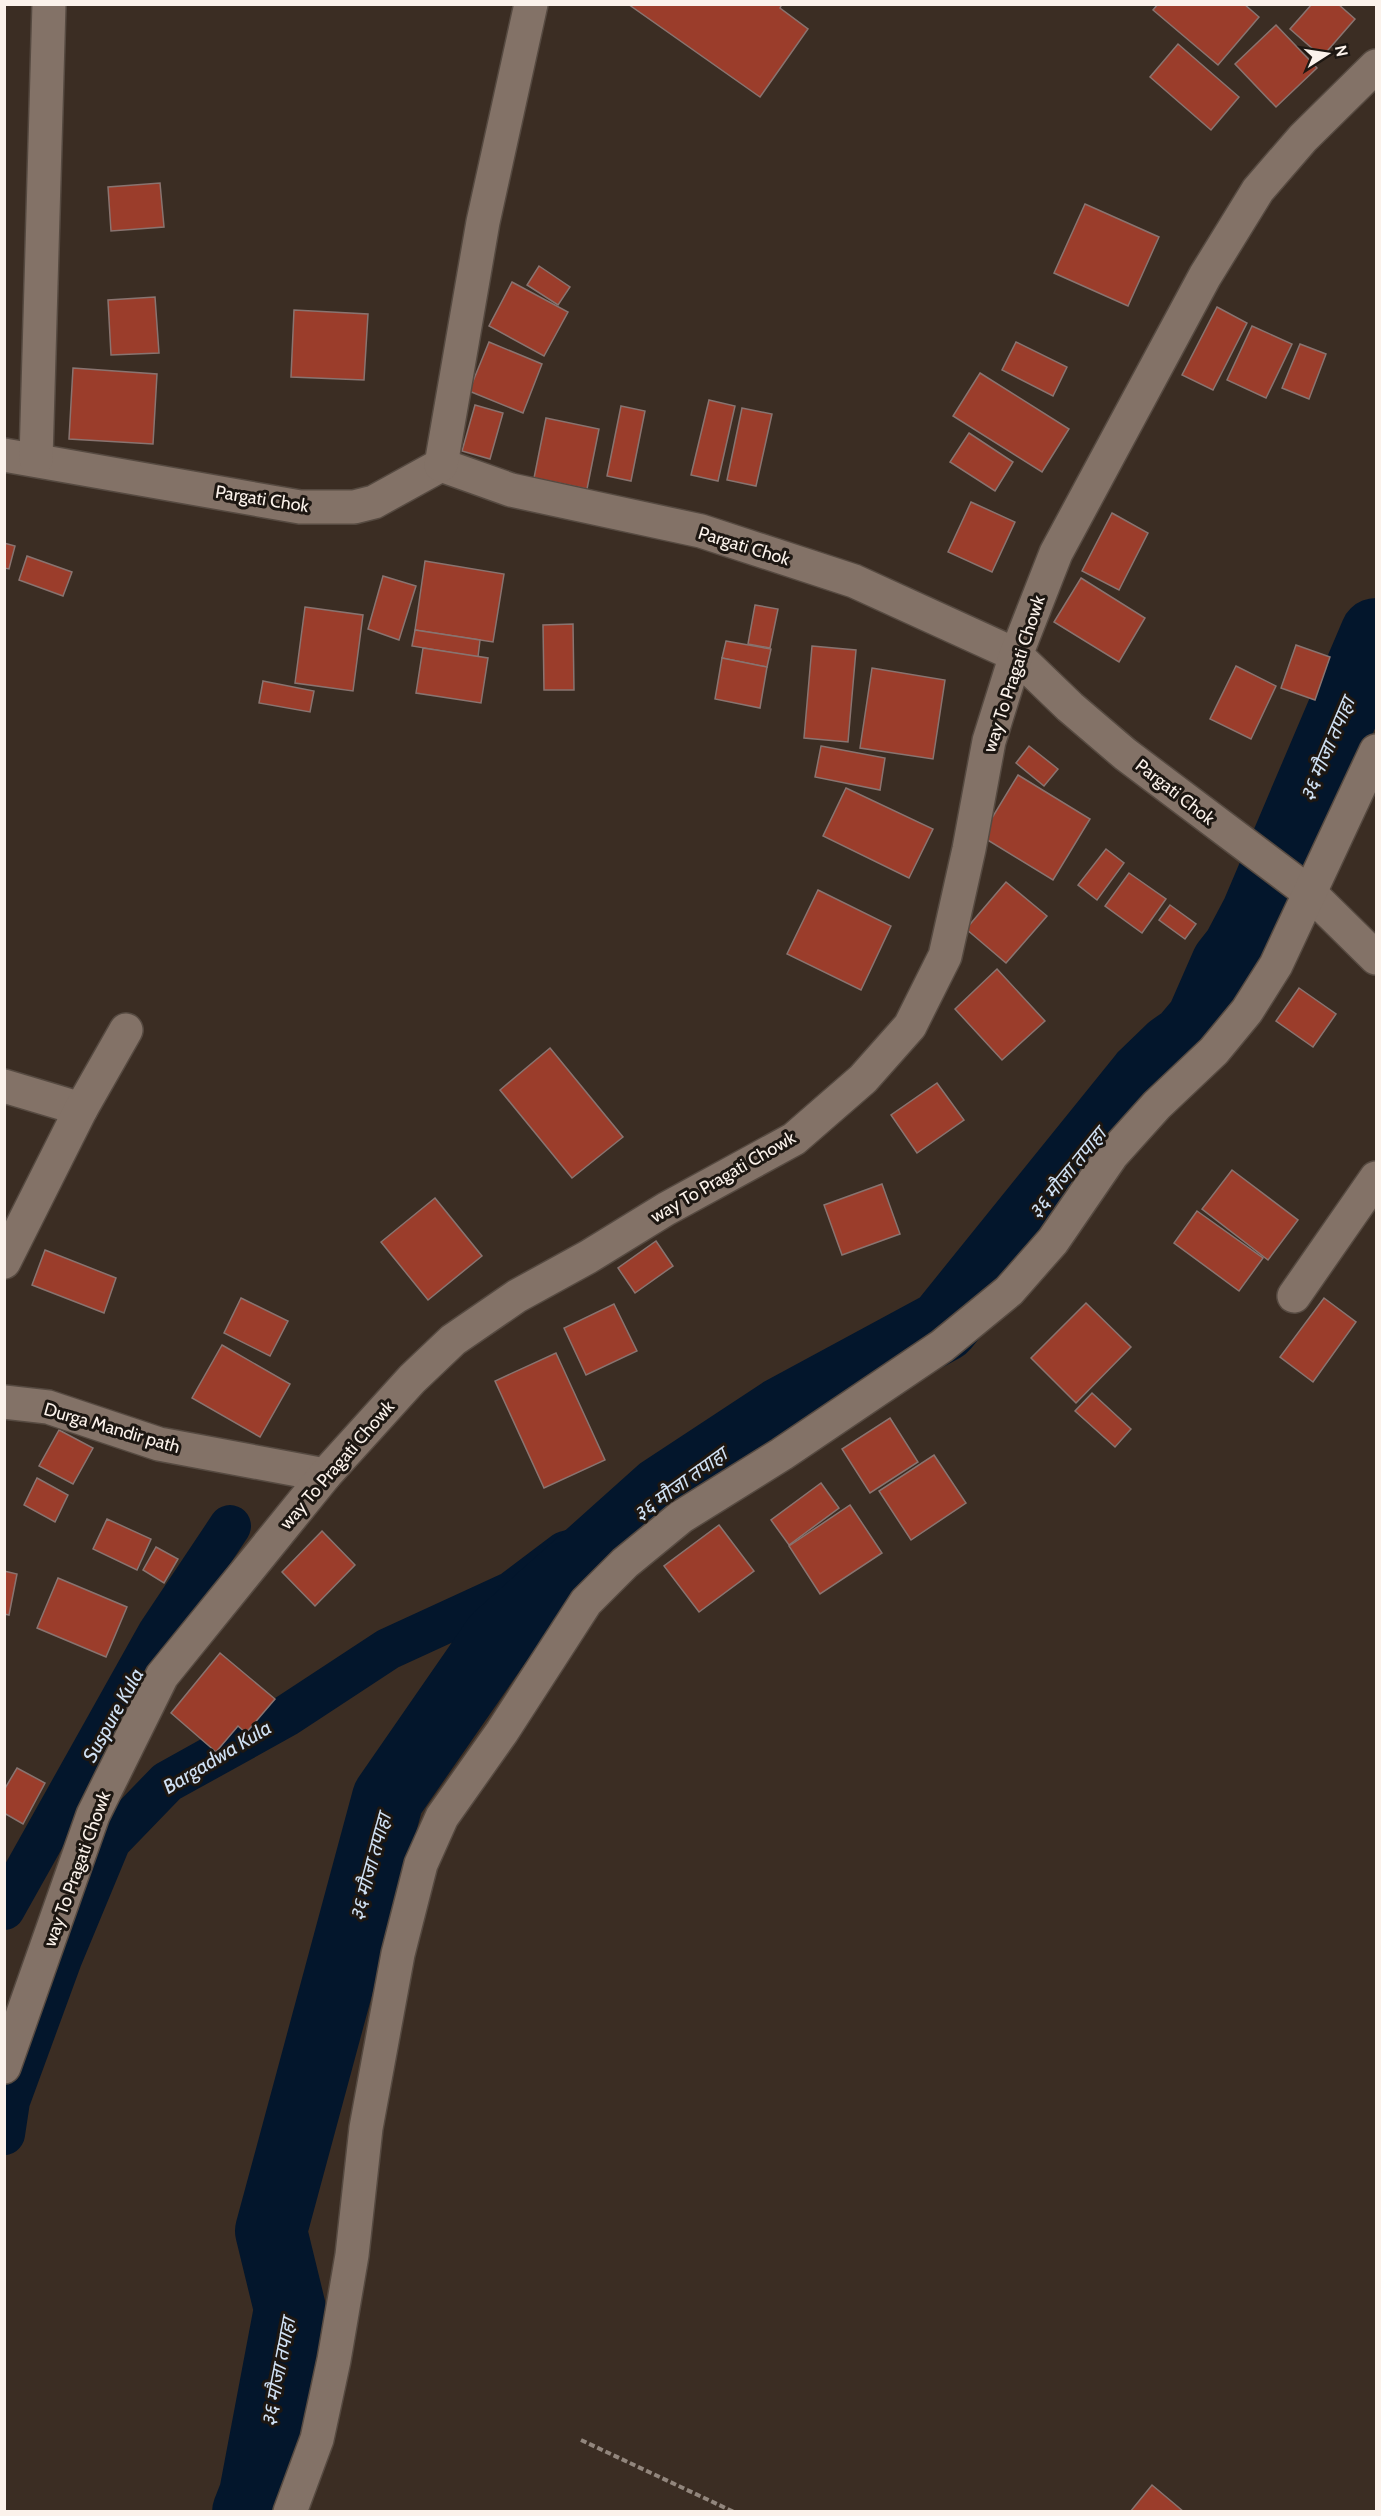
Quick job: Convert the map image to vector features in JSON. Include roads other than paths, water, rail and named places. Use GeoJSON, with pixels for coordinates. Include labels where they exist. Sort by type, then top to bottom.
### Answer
{"type":"FeatureCollection","features":[{"type":"Feature","properties":{"kind":"street"},"geometry":{"type":"LineString","coordinates":[[20,457],[49,4]]}},
{"type":"Feature","properties":{"kind":"street"},"geometry":{"type":"LineString","coordinates":[[441,465],[483,222],[531,4]]}},
{"type":"Feature","properties":{"kind":"street","name":"way To Pragati Chowk"},"geometry":{"type":"LineString","coordinates":[[4,2067],[93,1815],[162,1676],[325,1475],[412,1379],[453,1341],[517,1296],[794,1138],[863,1079],[910,1026],[945,956],[969,849],[989,741],[1016,655],[1056,552],[1205,276],[1258,190],[1303,138],[1377,66]]}},
{"type":"Feature","properties":{"kind":"street","name":"Pargati Chok"},"geometry":{"type":"LineString","coordinates":[[20,457],[300,507],[354,507],[374,502],[441,465],[511,490],[701,531],[854,581],[1016,655],[1070,707],[1125,754],[1305,889],[1377,958]]}},
{"type":"Feature","properties":{"kind":"street"},"geometry":{"type":"LineString","coordinates":[[290,2511],[317,2439],[334,2360],[352,2255],[366,2128],[398,1954],[421,1864],[442,1817],[502,1732],[586,1602],[624,1563],[681,1517],[782,1454],[942,1346],[1009,1291],[1053,1241],[1112,1155],[1157,1105],[1214,1051],[1247,1011],[1276,965],[1305,889],[1377,751]]}},
{"type":"Feature","properties":{"kind":"street"},"geometry":{"type":"LineString","coordinates":[[4,1262],[81,1109],[126,1030]]}},
{"type":"Feature","properties":{"kind":"street"},"geometry":{"type":"LineString","coordinates":[[4,1086],[81,1109]]}},
{"type":"Feature","properties":{"kind":"street"},"geometry":{"type":"LineString","coordinates":[[1294,1296],[1377,1178]]}},
{"type":"Feature","properties":{"kind":"street","name":"Durga Mandir path"},"geometry":{"type":"LineString","coordinates":[[4,1402],[48,1407],[159,1444],[325,1475]]}},
{"type":"Feature","properties":{"kind":"waterway","name":"३६ मौजा तपाहा"},"geometry":{"type":"LineString","coordinates":[[248,2512],[255,2494],[290,2309],[271,2231],[388,1798],[498,1639],[662,1492],[782,1413],[943,1326],[1144,1077],[1173,1049],[1186,1040],[1202,1021],[1227,964],[1238,950],[1257,914],[1376,634]]}},
{"type":"Feature","properties":{"kind":"waterway","name":"Suspure Kula"},"geometry":{"type":"LineString","coordinates":[[4,1909],[158,1634],[230,1526]]}},
{"type":"Feature","properties":{"kind":"waterway","name":"Bargadwa Kula"},"geometry":{"type":"LineString","coordinates":[[4,2134],[9,2101],[61,1959],[110,1841],[167,1782],[286,1716],[388,1649],[512,1592],[565,1552],[607,1541]]}}]}
